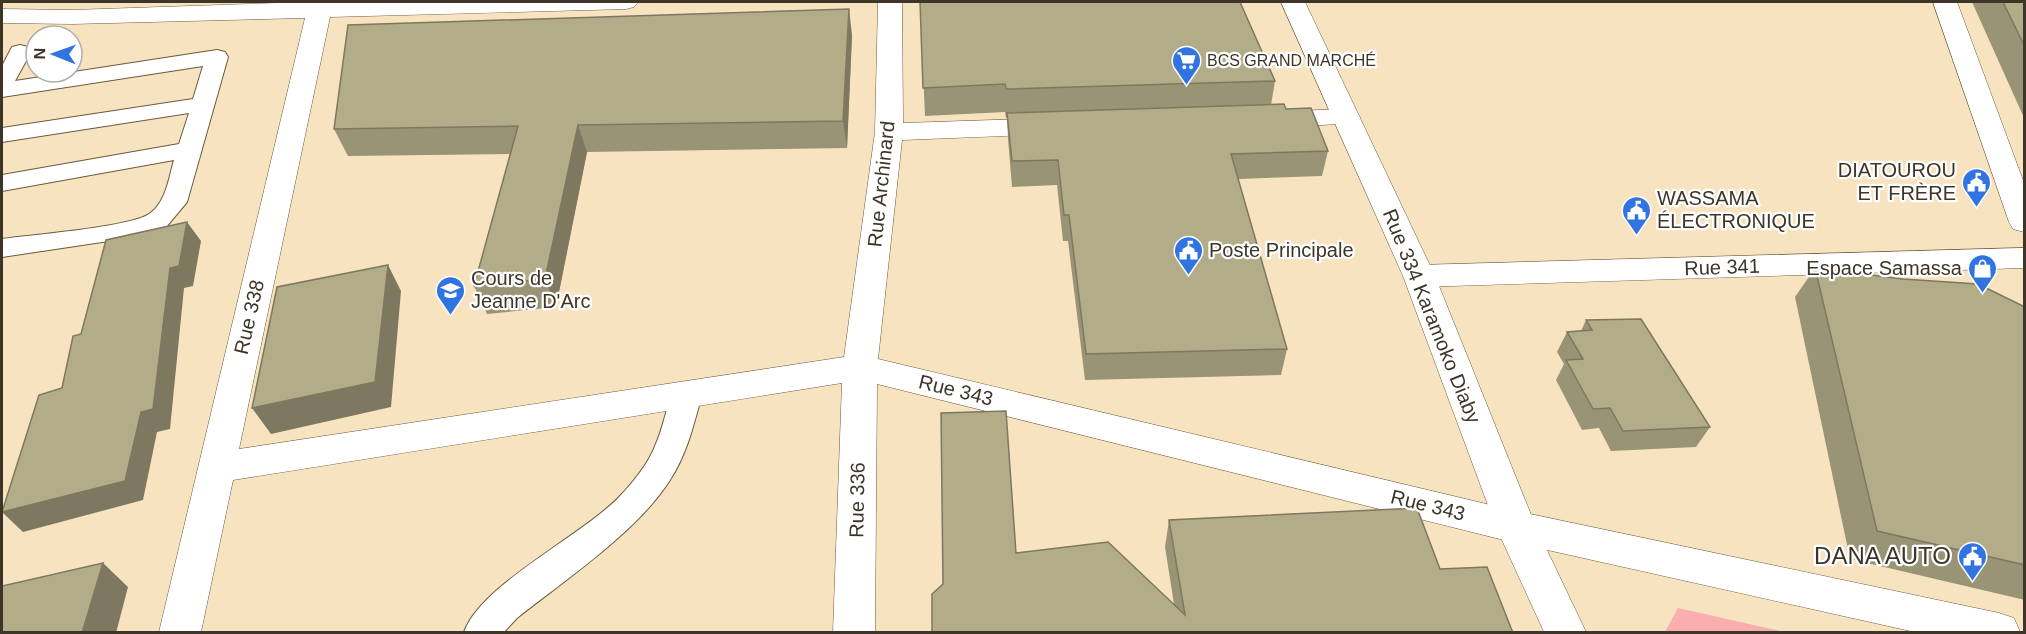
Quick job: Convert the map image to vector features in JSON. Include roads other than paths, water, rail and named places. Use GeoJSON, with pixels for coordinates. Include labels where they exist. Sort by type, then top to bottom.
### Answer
{"type":"FeatureCollection","features":[{"type":"Feature","properties":{"kind":"street"},"geometry":{"type":"LineString","coordinates":[[2,16],[72,17],[320,6],[626,2]]}},
{"type":"Feature","properties":{"kind":"street","name":"Rue Archinard"},"geometry":{"type":"LineString","coordinates":[[860,367],[889,132],[890,2]]}},
{"type":"Feature","properties":{"kind":"street","name":"Rue 334 Karamoko Diaby"},"geometry":{"type":"LineString","coordinates":[[1293,2],[1419,276],[1516,527],[1565,633]]}},
{"type":"Feature","properties":{"kind":"street"},"geometry":{"type":"LineString","coordinates":[[1946,2],[2025,222]]}},
{"type":"Feature","properties":{"kind":"street","name":"Rue 338"},"geometry":{"type":"LineString","coordinates":[[180,633],[320,6]]}},
{"type":"Feature","properties":{"kind":"street"},"geometry":{"type":"LineString","coordinates":[[1241,120],[1346,117]]}},
{"type":"Feature","properties":{"kind":"street"},"geometry":{"type":"LineString","coordinates":[[889,132],[1077,126]]}},
{"type":"Feature","properties":{"kind":"street","name":"Rue 341"},"geometry":{"type":"LineString","coordinates":[[1419,276],[2025,258]]}},
{"type":"Feature","properties":{"kind":"street"},"geometry":{"type":"LineString","coordinates":[[215,468],[860,367]]}},
{"type":"Feature","properties":{"kind":"street","name":"Rue 343"},"geometry":{"type":"LineString","coordinates":[[860,367],[1516,527],[1999,633]]}},
{"type":"Feature","properties":{"kind":"street","name":"Rue 336"},"geometry":{"type":"LineString","coordinates":[[854,633],[860,367]]}},
{"type":"Feature","properties":{"kind":"lane"},"geometry":{"type":"LineString","coordinates":[[2,85],[20,52]]}},
{"type":"Feature","properties":{"kind":"lane"},"geometry":{"type":"LineString","coordinates":[[2,90],[217,57],[174,202],[158,220],[129,229],[2,248]]}},
{"type":"Feature","properties":{"kind":"lane"},"geometry":{"type":"LineString","coordinates":[[2,135],[203,104]]}},
{"type":"Feature","properties":{"kind":"lane"},"geometry":{"type":"LineString","coordinates":[[2,183],[188,150]]}},
{"type":"Feature","properties":{"kind":"lane"},"geometry":{"type":"LineString","coordinates":[[482,633],[504,607],[632,506],[659,471],[672,445],[687,394]]}},
{"type":"Feature","properties":{"kind":"place","name":"BCS GRAND MARCHÉ"},"geometry":{"type":"Point","coordinates":[1186,86]}},
{"type":"Feature","properties":{"kind":"place","name":"DIATOUROU ET FRÈRE"},"geometry":{"type":"Point","coordinates":[1977,208]}},
{"type":"Feature","properties":{"kind":"place","name":"WASSAMA ÉLECTRONIQUE"},"geometry":{"type":"Point","coordinates":[1636,236]}},
{"type":"Feature","properties":{"kind":"place","name":"Poste Principale"},"geometry":{"type":"Point","coordinates":[1188,276]}},
{"type":"Feature","properties":{"kind":"place","name":"Espace Samassa"},"geometry":{"type":"Point","coordinates":[1983,294]}},
{"type":"Feature","properties":{"kind":"place","name":"Cours de Jeanne D'Arc"},"geometry":{"type":"Point","coordinates":[450,316]}},
{"type":"Feature","properties":{"kind":"place","name":"DANA AUTO"},"geometry":{"type":"Point","coordinates":[1972,582]}}]}
